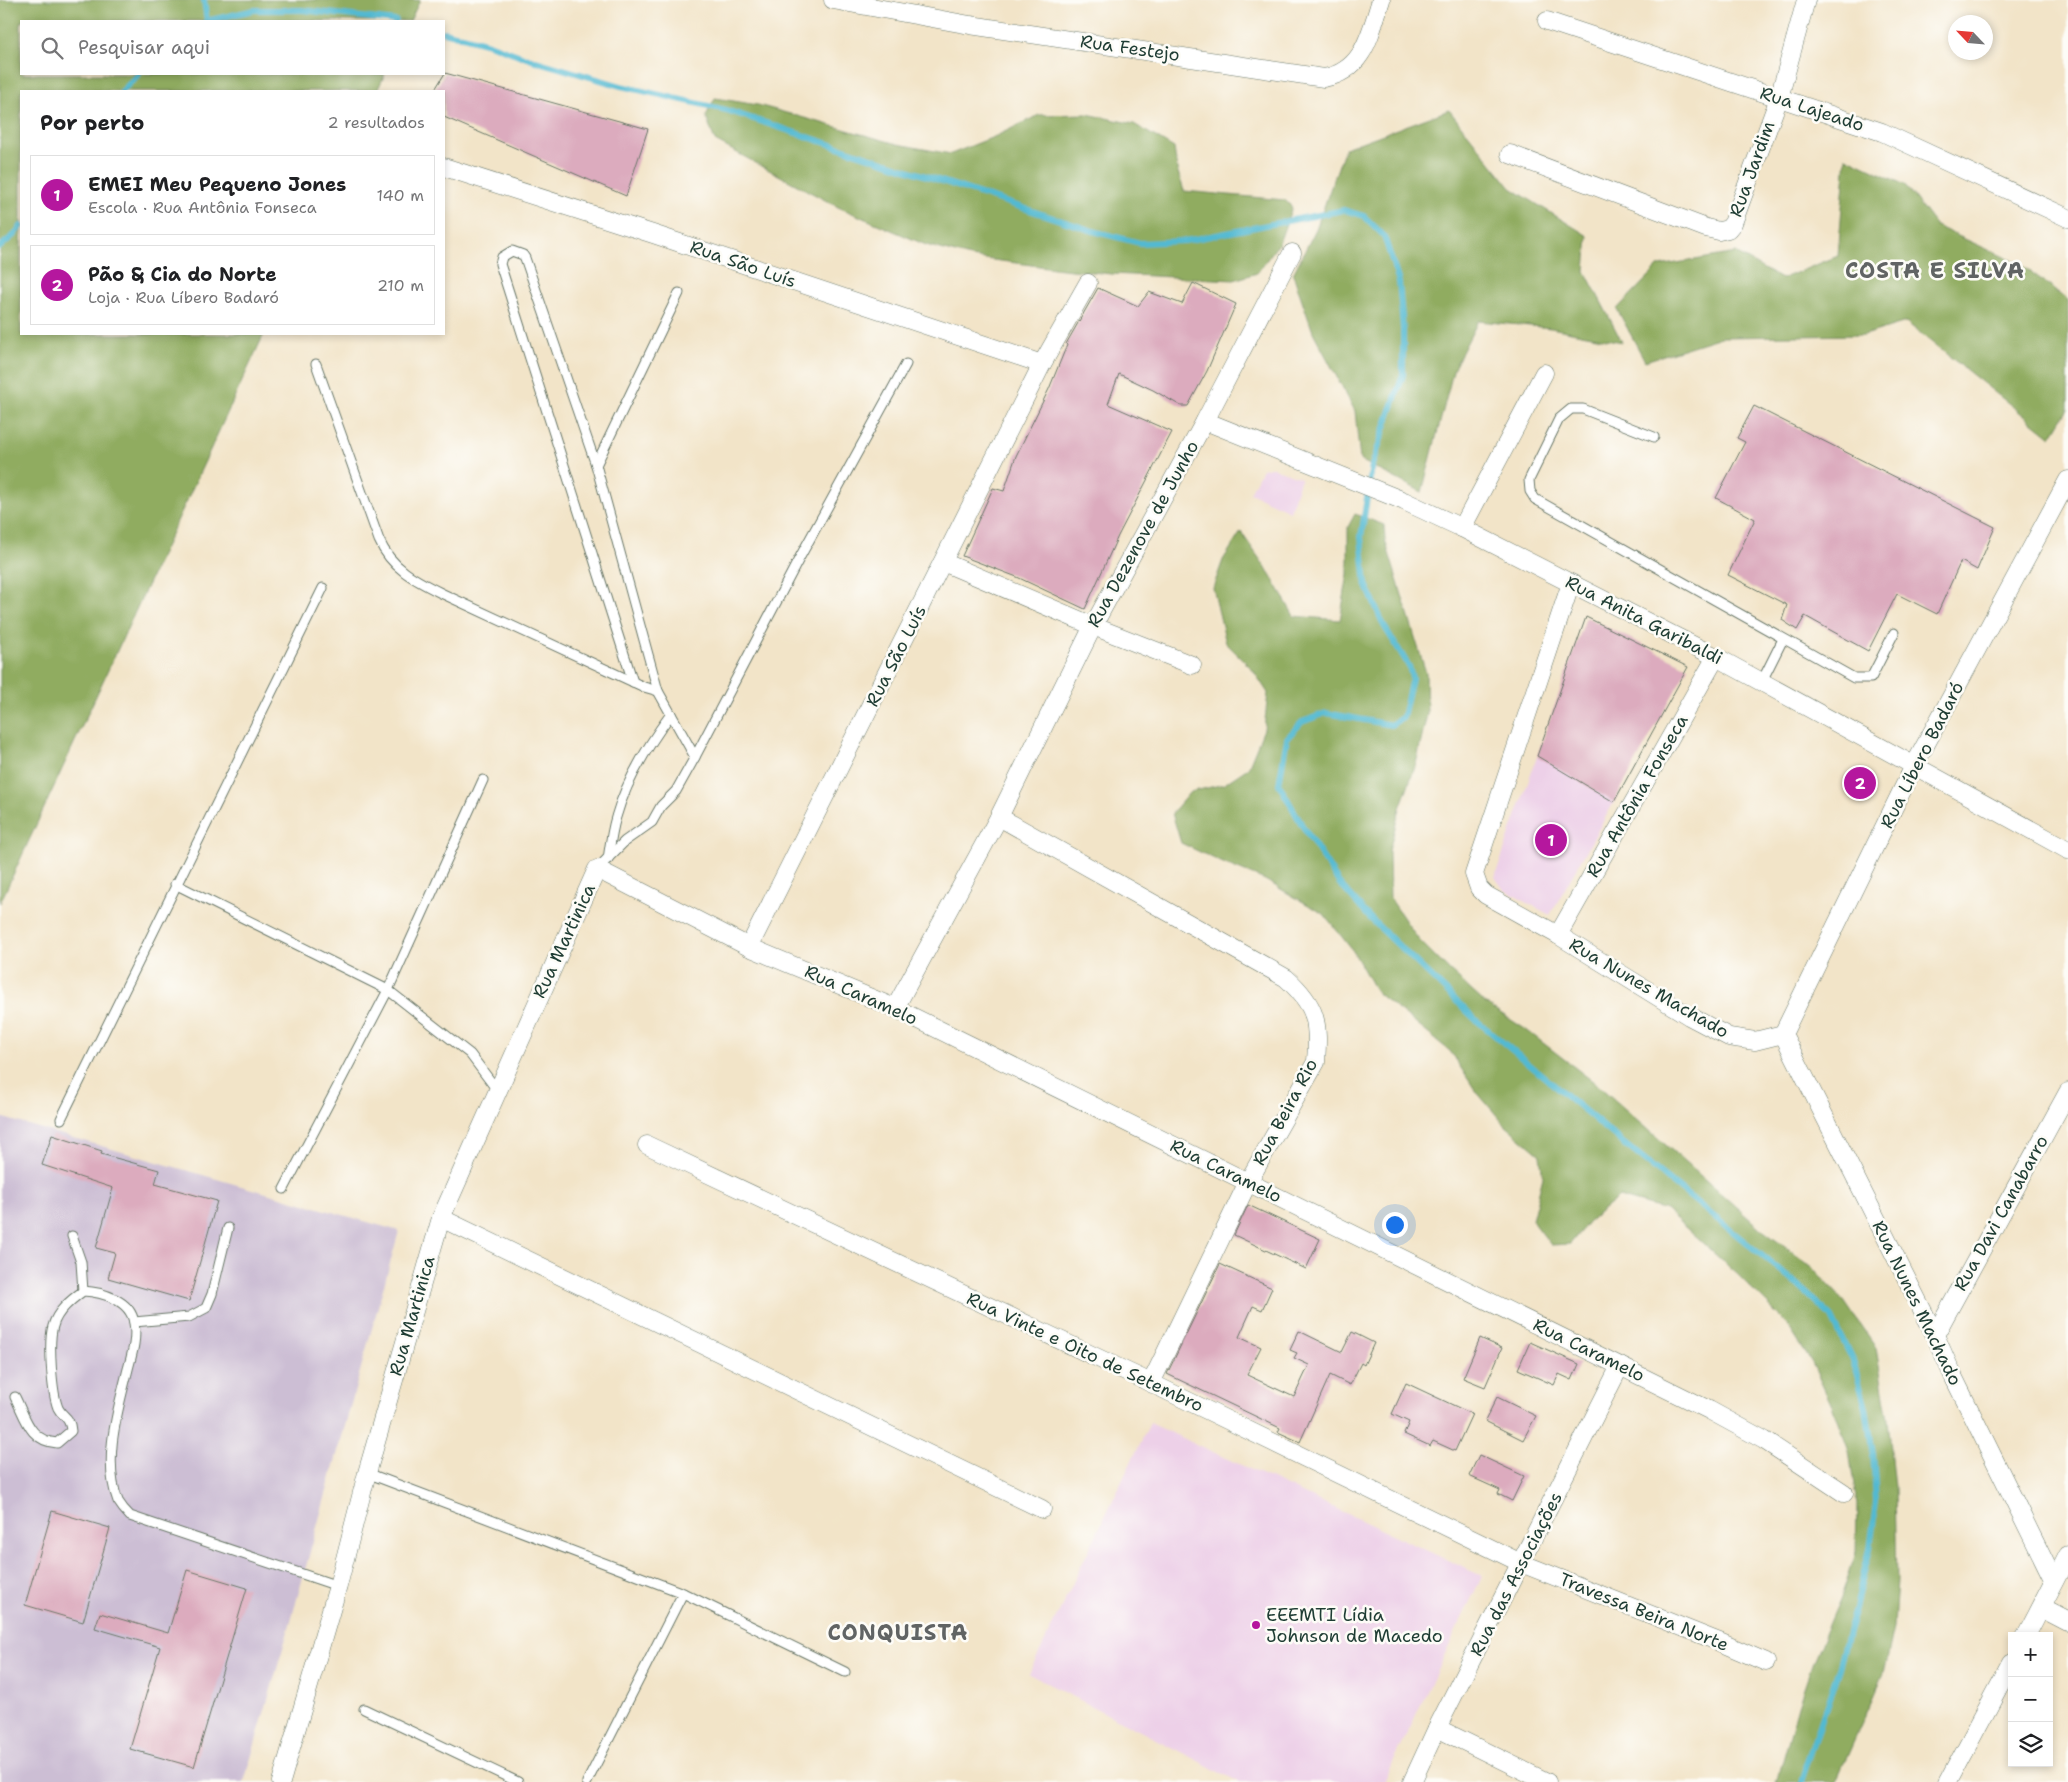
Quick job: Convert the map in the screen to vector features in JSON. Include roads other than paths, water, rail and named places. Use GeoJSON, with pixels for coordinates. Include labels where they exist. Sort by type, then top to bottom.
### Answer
{"type":"FeatureCollection","features":[{"type":"Feature","properties":{"kind":"street","name":"Rua Festejo"},"geometry":{"type":"LineString","coordinates":[[833,0],[970,25],[1324,78],[1343,73],[1360,55],[1368,43],[1380,0]]}},
{"type":"Feature","properties":{"kind":"street","name":"Rua Jardim"},"geometry":{"type":"LineString","coordinates":[[1510,154],[1706,228],[1719,231],[1728,230],[1733,223],[1779,98],[1806,0]]}},
{"type":"Feature","properties":{"kind":"street","name":"Rua Lajeado"},"geometry":{"type":"LineString","coordinates":[[1547,21],[1882,132],[2068,218]]}},
{"type":"Feature","properties":{"kind":"street","name":"Rua São Luís"},"geometry":{"type":"LineString","coordinates":[[445,167],[672,240],[1042,364]]}},
{"type":"Feature","properties":{"kind":"street","name":"Rua Dezenove de Junho"},"geometry":{"type":"LineString","coordinates":[[895,1008],[999,817],[1093,626],[1205,421],[1292,253]]}},
{"type":"Feature","properties":{"kind":"street","name":"Rua São Luís"},"geometry":{"type":"LineString","coordinates":[[749,947],[1042,364],[1088,283]]}},
{"type":"Feature","properties":{"kind":"street"},"geometry":{"type":"LineString","coordinates":[[1462,528],[1544,374]]}},
{"type":"Feature","properties":{"kind":"street","name":"Rua Anita Garibaldi"},"geometry":{"type":"LineString","coordinates":[[1205,421],[1404,501],[1462,528],[1762,681],[2068,850]]}},
{"type":"Feature","properties":{"kind":"street","name":"Rua Líbero Badaró"},"geometry":{"type":"LineString","coordinates":[[1783,1034],[1914,766],[2068,480]]}},
{"type":"Feature","properties":{"kind":"street"},"geometry":{"type":"LineString","coordinates":[[943,562],[1093,626],[1192,665]]}},
{"type":"Feature","properties":{"kind":"street","name":"Rua Nunes Machado"},"geometry":{"type":"LineString","coordinates":[[1571,583],[1474,874],[1479,888],[1486,895],[1558,935],[1689,1016],[1729,1037],[1755,1041],[1783,1034],[1934,1335],[1981,1435],[2054,1581]]}},
{"type":"Feature","properties":{"kind":"street","name":"Rua Antônia Fonseca"},"geometry":{"type":"LineString","coordinates":[[1558,935],[1716,657]]}},
{"type":"Feature","properties":{"kind":"street","name":"Rua Beira Rio"},"geometry":{"type":"LineString","coordinates":[[999,817],[1286,978],[1303,994],[1316,1019],[1318,1042],[1316,1062],[1248,1182],[1151,1383]]}},
{"type":"Feature","properties":{"kind":"street","name":"Rua Caramelo"},"geometry":{"type":"LineString","coordinates":[[602,864],[749,947],[895,1008],[1620,1366],[1750,1432],[1844,1492]]}},
{"type":"Feature","properties":{"kind":"street","name":"Rua Martinica"},"geometry":{"type":"LineString","coordinates":[[281,1782],[338,1586],[367,1473],[441,1218],[497,1090],[602,864]]}},
{"type":"Feature","properties":{"kind":"street","name":"Rua Davi Canabarro"},"geometry":{"type":"LineString","coordinates":[[1934,1335],[2068,1092]]}},
{"type":"Feature","properties":{"kind":"street","name":"Rua Vinte e Oito de Setembro"},"geometry":{"type":"LineString","coordinates":[[647,1145],[1151,1383],[1522,1563]]}},
{"type":"Feature","properties":{"kind":"street"},"geometry":{"type":"LineString","coordinates":[[441,1218],[1042,1509]]}},
{"type":"Feature","properties":{"kind":"street","name":"Rua das Associações"},"geometry":{"type":"LineString","coordinates":[[1412,1782],[1437,1728],[1620,1366]]}},
{"type":"Feature","properties":{"kind":"street"},"geometry":{"type":"LineString","coordinates":[[2028,1632],[2068,1555]]}},
{"type":"Feature","properties":{"kind":"street","name":"Travessa Beira Norte"},"geometry":{"type":"LineString","coordinates":[[1522,1563],[1766,1662]]}},
{"type":"Feature","properties":{"kind":"street"},"geometry":{"type":"LineString","coordinates":[[2041,1608],[2068,1622]]}},
{"type":"Feature","properties":{"kind":"street"},"geometry":{"type":"LineString","coordinates":[[1948,1782],[2008,1670]]}},
{"type":"Feature","properties":{"kind":"street"},"geometry":{"type":"LineString","coordinates":[[1437,1728],[1547,1782]]}},
{"type":"Feature","properties":{"kind":"lane"},"geometry":{"type":"LineString","coordinates":[[633,682],[500,264],[502,257],[512,251],[518,252],[525,258],[596,465],[658,691],[695,757]]}},
{"type":"Feature","properties":{"kind":"lane"},"geometry":{"type":"LineString","coordinates":[[596,465],[678,293]]}},
{"type":"Feature","properties":{"kind":"lane"},"geometry":{"type":"LineString","coordinates":[[316,364],[378,540],[384,552],[399,568],[415,580],[441,594],[633,682],[658,691]]}},
{"type":"Feature","properties":{"kind":"lane"},"geometry":{"type":"LineString","coordinates":[[602,864],[625,841],[652,822],[661,806],[676,791],[906,364]]}},
{"type":"Feature","properties":{"kind":"lane"},"geometry":{"type":"LineString","coordinates":[[1654,437],[1583,409],[1570,409],[1559,419],[1529,480],[1530,491],[1535,499],[1854,678],[1871,678],[1894,633]]}},
{"type":"Feature","properties":{"kind":"lane"},"geometry":{"type":"LineString","coordinates":[[61,1119],[322,588]]}},
{"type":"Feature","properties":{"kind":"lane"},"geometry":{"type":"LineString","coordinates":[[1762,681],[1783,639]]}},
{"type":"Feature","properties":{"kind":"lane"},"geometry":{"type":"LineString","coordinates":[[602,864],[626,791],[656,734],[671,714]]}},
{"type":"Feature","properties":{"kind":"lane"},"geometry":{"type":"LineString","coordinates":[[284,1189],[388,990],[483,780]]}},
{"type":"Feature","properties":{"kind":"lane"},"geometry":{"type":"LineString","coordinates":[[175,884],[388,990],[470,1054],[497,1090]]}},
{"type":"Feature","properties":{"kind":"lane"},"geometry":{"type":"LineString","coordinates":[[134,1322],[190,1317],[206,1308],[212,1294],[228,1228]]}},
{"type":"Feature","properties":{"kind":"lane"},"geometry":{"type":"LineString","coordinates":[[72,1236],[81,1262],[83,1291]]}},
{"type":"Feature","properties":{"kind":"lane"},"geometry":{"type":"LineString","coordinates":[[15,1397],[34,1433],[46,1442],[57,1443],[71,1431],[70,1421],[58,1409],[51,1357],[53,1326],[66,1305],[83,1291],[100,1292],[115,1299],[128,1310],[134,1322],[135,1342],[114,1431],[113,1477],[119,1502],[130,1516],[338,1586]]}},
{"type":"Feature","properties":{"kind":"lane"},"geometry":{"type":"LineString","coordinates":[[367,1473],[683,1593],[845,1672]]}},
{"type":"Feature","properties":{"kind":"lane"},"geometry":{"type":"LineString","coordinates":[[587,1782],[683,1593]]}},
{"type":"Feature","properties":{"kind":"lane"},"geometry":{"type":"LineString","coordinates":[[364,1709],[518,1782]]}},
{"type":"Feature","properties":{"kind":"waterway"},"geometry":{"type":"LineString","coordinates":[[204,0],[207,20]]}},
{"type":"Feature","properties":{"kind":"waterway"},"geometry":{"type":"LineString","coordinates":[[210,20],[254,10],[302,10],[387,20]]}},
{"type":"Feature","properties":{"kind":"waterway"},"geometry":{"type":"LineString","coordinates":[[445,32],[489,44],[532,60],[621,86],[726,110],[1093,231],[1140,243],[1185,241],[1344,210],[1364,216],[1384,236],[1399,282],[1403,329],[1403,375],[1372,465],[1361,537],[1366,584],[1384,626],[1409,666],[1412,678],[1403,717],[1391,725],[1326,713],[1302,722],[1287,738],[1279,784],[1302,825],[1339,883],[1370,918],[1475,1019],[1622,1142],[1791,1279],[1831,1316],[1853,1361],[1866,1408],[1873,1453],[1876,1501],[1870,1550],[1839,1668],[1801,1782]]}},
{"type":"Feature","properties":{"kind":"waterway"},"geometry":{"type":"LineString","coordinates":[[123,90],[138,75]]}},
{"type":"Feature","properties":{"kind":"waterway"},"geometry":{"type":"LineString","coordinates":[[0,247],[20,227]]}},
{"type":"Feature","properties":{"kind":"place","name":"Pão & Cia do Norte"},"geometry":{"type":"Point","coordinates":[1860,783]}},
{"type":"Feature","properties":{"kind":"place","name":"EMEI Meu Pequeno Jones"},"geometry":{"type":"Point","coordinates":[1551,840]}},
{"type":"Feature","properties":{"kind":"place","name":"EEEMTI Lídia Johnson de Macedo"},"geometry":{"type":"Point","coordinates":[1256,1625]}},
{"type":"Feature","properties":{"kind":"district","name":"COSTA E SILVA"},"geometry":{"type":"Point","coordinates":[1935,270]}},
{"type":"Feature","properties":{"kind":"district","name":"CONQUISTA"},"geometry":{"type":"Point","coordinates":[898,1632]}}]}
